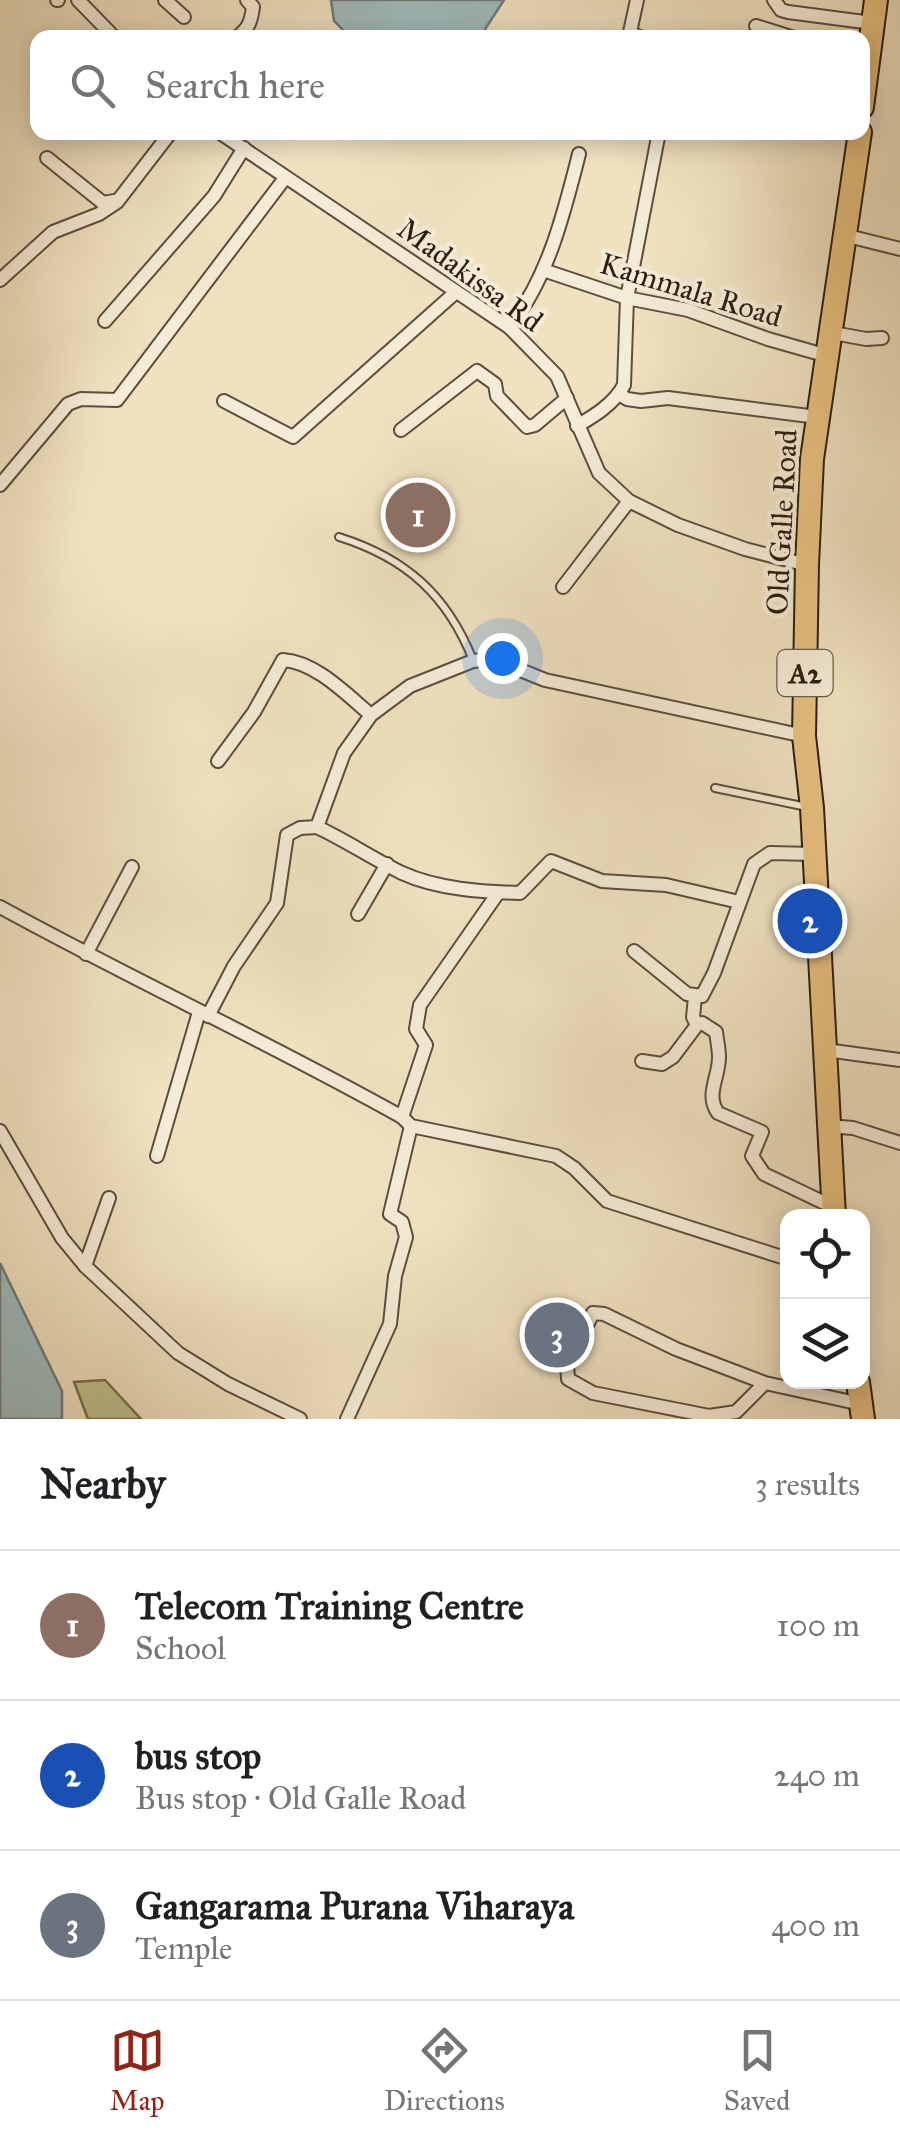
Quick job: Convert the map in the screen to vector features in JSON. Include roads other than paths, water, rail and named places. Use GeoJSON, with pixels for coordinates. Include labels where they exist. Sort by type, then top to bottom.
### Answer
{"type":"FeatureCollection","features":[{"type":"Feature","properties":{"kind":"highway","name":"Old Galle Road"},"geometry":{"type":"LineString","coordinates":[[834,1209],[812,808],[804,736],[812,459],[859,140]]}},
{"type":"Feature","properties":{"kind":"street"},"geometry":{"type":"LineString","coordinates":[[78,0],[106,30]]}},
{"type":"Feature","properties":{"kind":"street"},"geometry":{"type":"LineString","coordinates":[[165,0],[184,17]]}},
{"type":"Feature","properties":{"kind":"street"},"geometry":{"type":"LineString","coordinates":[[246,0],[253,7],[247,30]]}},
{"type":"Feature","properties":{"kind":"street"},"geometry":{"type":"LineString","coordinates":[[630,30],[638,0]]}},
{"type":"Feature","properties":{"kind":"street"},"geometry":{"type":"LineString","coordinates":[[774,0],[788,12],[874,12]]}},
{"type":"Feature","properties":{"kind":"street"},"geometry":{"type":"LineString","coordinates":[[756,26],[769,30]]}},
{"type":"Feature","properties":{"kind":"street"},"geometry":{"type":"LineString","coordinates":[[0,280],[53,232],[99,214],[117,202],[165,140]]}},
{"type":"Feature","properties":{"kind":"street","name":"Madakissa Rd"},"geometry":{"type":"LineString","coordinates":[[232,140],[509,327],[557,376],[599,474],[629,501],[678,526],[808,565]]}},
{"type":"Feature","properties":{"kind":"street"},"geometry":{"type":"LineString","coordinates":[[576,426],[595,416],[620,394],[624,385],[626,298],[657,140]]}},
{"type":"Feature","properties":{"kind":"street"},"geometry":{"type":"LineString","coordinates":[[105,321],[214,196],[244,148]]}},
{"type":"Feature","properties":{"kind":"street"},"geometry":{"type":"LineString","coordinates":[[509,327],[524,308],[543,270],[579,154]]}},
{"type":"Feature","properties":{"kind":"street"},"geometry":{"type":"LineString","coordinates":[[46,158],[103,203],[117,202]]}},
{"type":"Feature","properties":{"kind":"street"},"geometry":{"type":"LineString","coordinates":[[0,486],[68,404],[81,399],[117,400],[284,178]]}},
{"type":"Feature","properties":{"kind":"street"},"geometry":{"type":"LineString","coordinates":[[844,234],[900,249]]}},
{"type":"Feature","properties":{"kind":"street","name":"Kammala Road"},"geometry":{"type":"LineString","coordinates":[[543,270],[626,298],[688,310],[768,339],[826,343],[882,338]]}},
{"type":"Feature","properties":{"kind":"street"},"geometry":{"type":"LineString","coordinates":[[224,400],[293,437],[456,292]]}},
{"type":"Feature","properties":{"kind":"street"},"geometry":{"type":"LineString","coordinates":[[402,430],[478,371],[495,384],[497,396],[528,427],[567,398]]}},
{"type":"Feature","properties":{"kind":"street"},"geometry":{"type":"LineString","coordinates":[[620,394],[641,401],[668,398],[817,417]]}},
{"type":"Feature","properties":{"kind":"street"},"geometry":{"type":"LineString","coordinates":[[563,586],[629,501]]}},
{"type":"Feature","properties":{"kind":"street"},"geometry":{"type":"LineString","coordinates":[[317,827],[344,754],[371,714],[410,686],[473,661],[493,659],[545,680],[804,736]]}},
{"type":"Feature","properties":{"kind":"street"},"geometry":{"type":"LineString","coordinates":[[218,761],[254,712],[283,660],[295,661],[320,675],[371,714]]}},
{"type":"Feature","properties":{"kind":"street"},"geometry":{"type":"LineString","coordinates":[[157,1156],[204,1014],[276,903],[288,835],[300,828],[317,827],[433,884],[520,894],[551,862],[602,881],[666,885],[740,902]]}},
{"type":"Feature","properties":{"kind":"street"},"geometry":{"type":"LineString","coordinates":[[634,952],[680,989],[695,997],[702,996],[754,864],[770,853],[814,854]]}},
{"type":"Feature","properties":{"kind":"street"},"geometry":{"type":"LineString","coordinates":[[358,914],[387,864]]}},
{"type":"Feature","properties":{"kind":"street"},"geometry":{"type":"LineString","coordinates":[[86,954],[132,868]]}},
{"type":"Feature","properties":{"kind":"street"},"geometry":{"type":"LineString","coordinates":[[347,1419],[390,1324],[395,1276],[406,1237],[402,1222],[390,1214],[426,1045],[416,1028],[420,1006],[498,893]]}},
{"type":"Feature","properties":{"kind":"street"},"geometry":{"type":"LineString","coordinates":[[0,908],[295,1057],[407,1122],[556,1156],[607,1201],[780,1257]]}},
{"type":"Feature","properties":{"kind":"street"},"geometry":{"type":"LineString","coordinates":[[695,997],[692,1016],[697,1025]]}},
{"type":"Feature","properties":{"kind":"street"},"geometry":{"type":"LineString","coordinates":[[642,1062],[656,1065],[673,1057],[697,1025],[702,1023],[716,1032],[718,1068],[711,1094],[713,1107],[718,1113],[762,1132],[752,1156],[758,1169],[829,1209]]}},
{"type":"Feature","properties":{"kind":"street"},"geometry":{"type":"LineString","coordinates":[[826,1050],[900,1060]]}},
{"type":"Feature","properties":{"kind":"street"},"geometry":{"type":"LineString","coordinates":[[828,1126],[853,1128],[900,1144]]}},
{"type":"Feature","properties":{"kind":"street"},"geometry":{"type":"LineString","coordinates":[[0,1131],[62,1238],[85,1266],[178,1353],[228,1384],[300,1419]]}},
{"type":"Feature","properties":{"kind":"street"},"geometry":{"type":"LineString","coordinates":[[85,1266],[109,1198]]}},
{"type":"Feature","properties":{"kind":"street"},"geometry":{"type":"LineString","coordinates":[[765,1382],[736,1412],[709,1416],[593,1393],[568,1379],[567,1364],[593,1312],[765,1382],[860,1402]]}},
{"type":"Feature","properties":{"kind":"lane"},"geometry":{"type":"LineString","coordinates":[[339,538],[368,546],[397,562],[436,594],[459,626],[473,661]]}},
{"type":"Feature","properties":{"kind":"lane"},"geometry":{"type":"LineString","coordinates":[[716,788],[812,808]]}},
{"type":"Feature","properties":{"kind":"water"},"geometry":{"type":"Polygon","coordinates":[[[331,0],[504,0],[485,30],[343,30],[334,21],[331,0]]]}},
{"type":"Feature","properties":{"kind":"water"},"geometry":{"type":"Polygon","coordinates":[[[0,1263],[62,1391],[62,1419],[0,1419],[0,1263]]]}},
{"type":"Feature","properties":{"kind":"place","name":"Telecom Training Centre"},"geometry":{"type":"Point","coordinates":[418,515]}},
{"type":"Feature","properties":{"kind":"place","name":"bus stop"},"geometry":{"type":"Point","coordinates":[810,921]}},
{"type":"Feature","properties":{"kind":"place","name":"Gangarama Purana Viharaya"},"geometry":{"type":"Point","coordinates":[557,1335]}}]}
